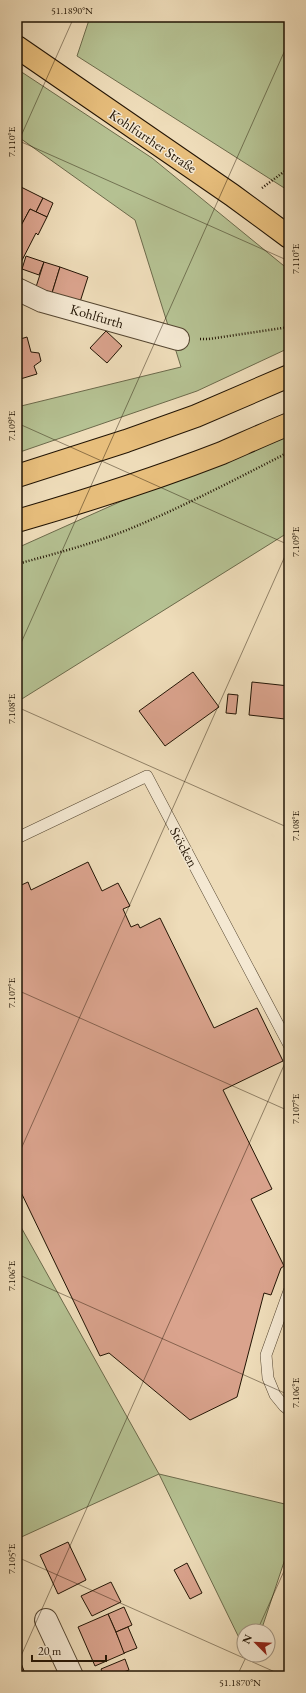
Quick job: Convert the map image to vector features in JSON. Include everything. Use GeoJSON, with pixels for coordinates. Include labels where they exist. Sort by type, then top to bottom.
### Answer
{"type":"FeatureCollection","features":[{"type":"Feature","properties":{"kind":"main road","name":"Kohlfurther Straße"},"geometry":{"type":"LineString","coordinates":[[17,47],[244,204],[289,237]]}},
{"type":"Feature","properties":{"kind":"main road"},"geometry":{"type":"LineString","coordinates":[[17,476],[126,441],[189,418],[289,376]]}},
{"type":"Feature","properties":{"kind":"main road"},"geometry":{"type":"LineString","coordinates":[[17,521],[142,482],[222,453],[289,424]]}},
{"type":"Feature","properties":{"kind":"street","name":"Kohlfurth"},"geometry":{"type":"LineString","coordinates":[[17,289],[42,301],[178,339]]}},
{"type":"Feature","properties":{"kind":"street"},"geometry":{"type":"LineString","coordinates":[[46,1620],[72,1676]]}},
{"type":"Feature","properties":{"kind":"lane","name":"Stöcken"},"geometry":{"type":"LineString","coordinates":[[17,838],[147,776],[289,1045]]}},
{"type":"Feature","properties":{"kind":"lane"},"geometry":{"type":"LineString","coordinates":[[289,1291],[266,1355],[268,1378],[275,1395],[289,1410]]}},
{"type":"Feature","properties":{"kind":"path"},"geometry":{"type":"LineString","coordinates":[[244,204],[289,168]]}},
{"type":"Feature","properties":{"kind":"path"},"geometry":{"type":"LineString","coordinates":[[178,339],[209,339],[289,327]]}},
{"type":"Feature","properties":{"kind":"path"},"geometry":{"type":"LineString","coordinates":[[17,564],[68,550],[127,530],[198,499],[289,452]]}},
{"type":"Feature","properties":{"kind":"green space"},"geometry":{"type":"Polygon","coordinates":[[[90,17],[289,17],[289,191],[77,56],[90,17]]]}},
{"type":"Feature","properties":{"kind":"green space"},"geometry":{"type":"Polygon","coordinates":[[[17,69],[152,158],[289,270],[289,348],[197,391],[17,453],[17,407],[181,367],[135,220],[17,136],[17,69]]]}},
{"type":"Feature","properties":{"kind":"green space"},"geometry":{"type":"Polygon","coordinates":[[[289,426],[289,532],[17,702],[17,548],[289,426]]]}},
{"type":"Feature","properties":{"kind":"green space"},"geometry":{"type":"Polygon","coordinates":[[[17,1220],[159,1474],[17,1539],[17,1220]]]}},
{"type":"Feature","properties":{"kind":"green space"},"geometry":{"type":"Polygon","coordinates":[[[159,1474],[289,1505],[289,1547],[264,1623],[236,1623],[236,1632],[159,1474]]]}},
{"type":"Feature","properties":{"kind":"building"},"geometry":{"type":"Polygon","coordinates":[[[21,187],[43,198],[36,212],[30,209],[21,226],[17,224],[17,194],[21,187]]]}},
{"type":"Feature","properties":{"kind":"building"},"geometry":{"type":"Polygon","coordinates":[[[43,198],[53,203],[47,217],[36,212],[43,198]]]}},
{"type":"Feature","properties":{"kind":"building"},"geometry":{"type":"Polygon","coordinates":[[[30,209],[47,217],[38,235],[36,233],[17,270],[17,233],[30,209]]]}},
{"type":"Feature","properties":{"kind":"building"},"geometry":{"type":"Polygon","coordinates":[[[26,256],[44,262],[39,275],[22,269],[26,256]]]}},
{"type":"Feature","properties":{"kind":"building"},"geometry":{"type":"Polygon","coordinates":[[[44,262],[60,267],[52,293],[36,287],[44,262]]]}},
{"type":"Feature","properties":{"kind":"building"},"geometry":{"type":"Polygon","coordinates":[[[60,267],[88,277],[80,302],[52,293],[60,267]]]}},
{"type":"Feature","properties":{"kind":"building"},"geometry":{"type":"Polygon","coordinates":[[[106,331],[122,346],[107,363],[90,348],[106,331]]]}},
{"type":"Feature","properties":{"kind":"building"},"geometry":{"type":"Polygon","coordinates":[[[27,337],[31,352],[39,353],[41,361],[34,366],[37,374],[17,380],[17,340],[27,337]]]}},
{"type":"Feature","properties":{"kind":"building"},"geometry":{"type":"Polygon","coordinates":[[[193,672],[219,707],[165,746],[139,711],[193,672]]]}},
{"type":"Feature","properties":{"kind":"building"},"geometry":{"type":"Polygon","coordinates":[[[252,682],[289,686],[285,719],[249,715],[252,682]]]}},
{"type":"Feature","properties":{"kind":"building"},"geometry":{"type":"Polygon","coordinates":[[[228,694],[238,695],[236,714],[226,713],[228,694]]]}},
{"type":"Feature","properties":{"kind":"building"},"geometry":{"type":"Polygon","coordinates":[[[88,862],[102,891],[118,883],[130,906],[123,909],[131,927],[138,924],[140,928],[160,918],[214,1028],[257,1008],[283,1061],[223,1090],[272,1189],[251,1199],[284,1266],[281,1268],[271,1295],[264,1293],[237,1397],[190,1420],[109,1353],[100,1356],[17,1184],[17,887],[28,882],[31,890],[88,862]]]}},
{"type":"Feature","properties":{"kind":"building"},"geometry":{"type":"Polygon","coordinates":[[[68,1542],[86,1580],[58,1594],[40,1555],[68,1542]]]}},
{"type":"Feature","properties":{"kind":"building"},"geometry":{"type":"Polygon","coordinates":[[[187,1563],[202,1593],[190,1599],[174,1570],[187,1563]]]}},
{"type":"Feature","properties":{"kind":"building"},"geometry":{"type":"Polygon","coordinates":[[[111,1582],[121,1602],[92,1616],[81,1596],[111,1582]]]}},
{"type":"Feature","properties":{"kind":"building"},"geometry":{"type":"Polygon","coordinates":[[[124,1607],[132,1625],[116,1632],[108,1614],[124,1607]]]}},
{"type":"Feature","properties":{"kind":"building"},"geometry":{"type":"Polygon","coordinates":[[[108,1614],[125,1653],[95,1666],[78,1627],[108,1614]]]}},
{"type":"Feature","properties":{"kind":"building"},"geometry":{"type":"Polygon","coordinates":[[[128,1627],[137,1648],[124,1653],[116,1632],[128,1627]]]}},
{"type":"Feature","properties":{"kind":"building"},"geometry":{"type":"Polygon","coordinates":[[[17,1653],[26,1676],[17,1676],[17,1653]]]}},
{"type":"Feature","properties":{"kind":"building"},"geometry":{"type":"Polygon","coordinates":[[[125,1659],[129,1670],[113,1676],[104,1676],[101,1669],[125,1659]]]}}]}
